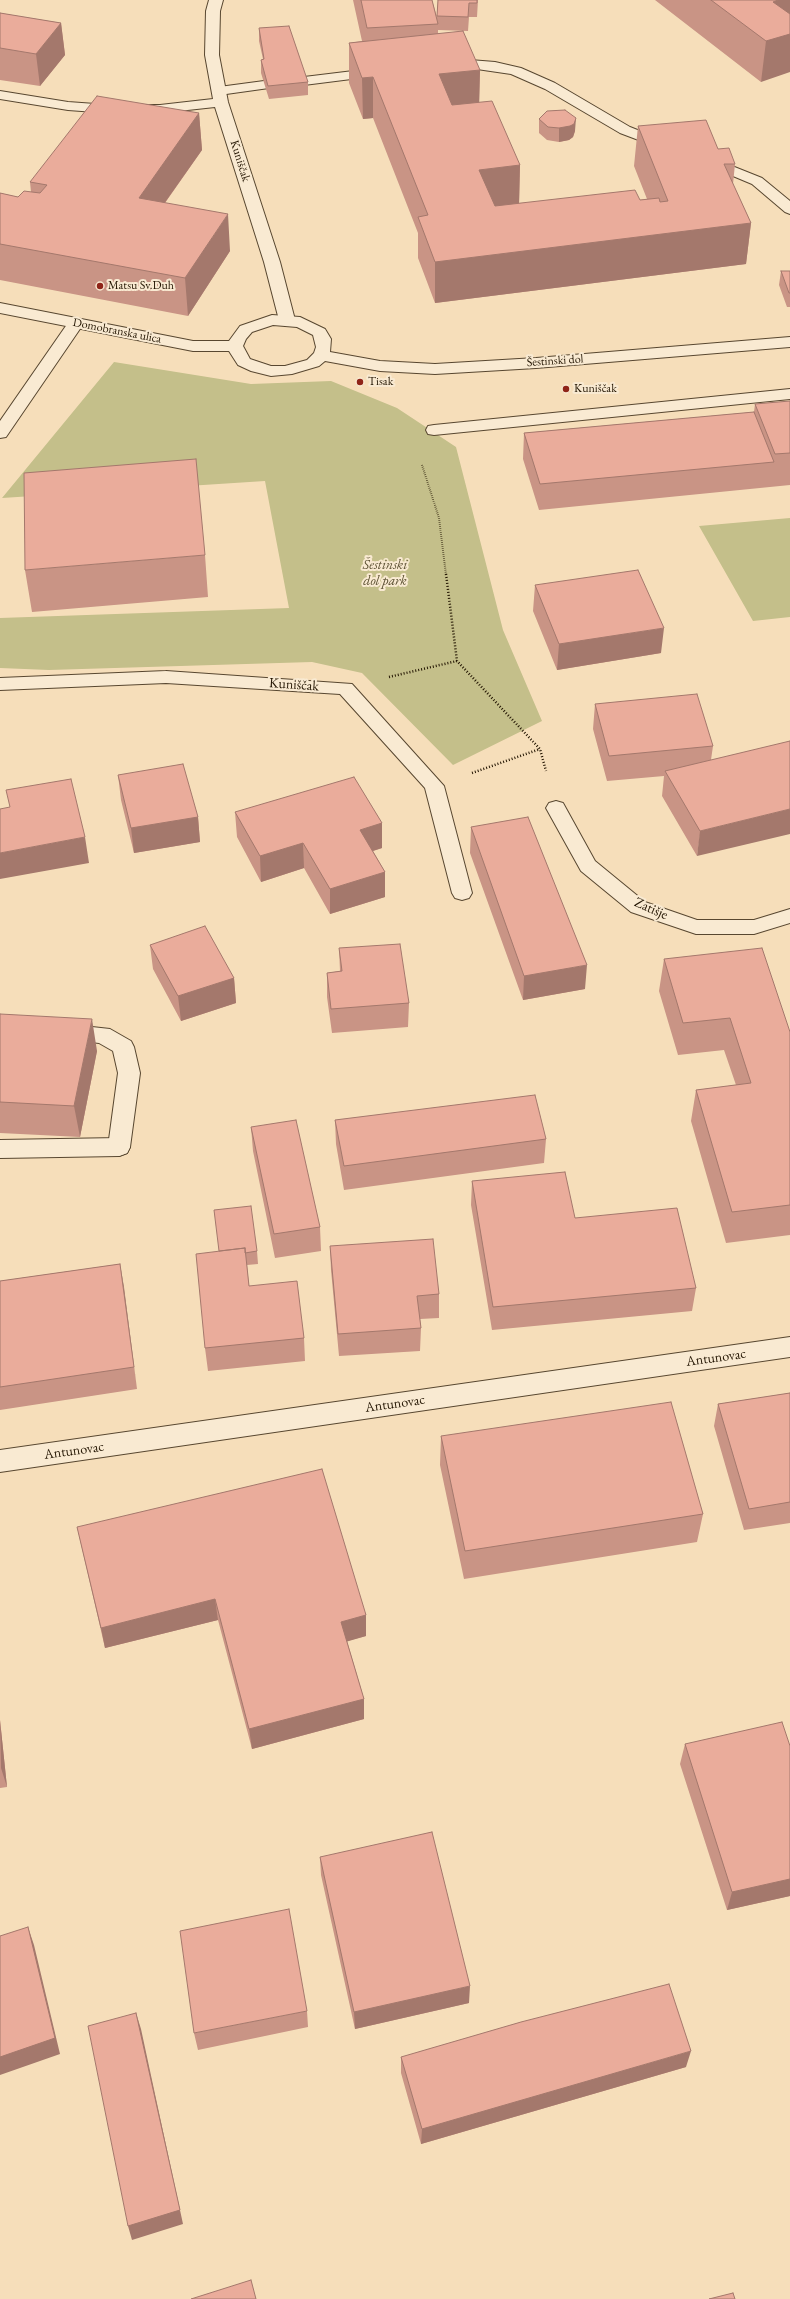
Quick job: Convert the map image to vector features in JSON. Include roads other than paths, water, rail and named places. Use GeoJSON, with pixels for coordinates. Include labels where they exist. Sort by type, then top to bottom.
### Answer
{"type":"FeatureCollection","features":[{"type":"Feature","properties":{"kind":"street","name":"Kuniščak"},"geometry":{"type":"LineString","coordinates":[[216,0],[213,12],[212,56],[220,97],[272,262],[287,320]]}},
{"type":"Feature","properties":{"kind":"street"},"geometry":{"type":"LineString","coordinates":[[431,67],[470,64],[495,66],[516,71],[550,86],[625,130],[681,151]]}},
{"type":"Feature","properties":{"kind":"street"},"geometry":{"type":"LineString","coordinates":[[304,81],[394,71]]}},
{"type":"Feature","properties":{"kind":"street"},"geometry":{"type":"LineString","coordinates":[[0,95],[68,106],[109,109],[160,109],[220,97],[264,85]]}},
{"type":"Feature","properties":{"kind":"street"},"geometry":{"type":"LineString","coordinates":[[695,156],[757,181],[790,209]]}},
{"type":"Feature","properties":{"kind":"street","name":"Domobranska ulica"},"geometry":{"type":"LineString","coordinates":[[0,308],[193,346],[235,346]]}},
{"type":"Feature","properties":{"kind":"street"},"geometry":{"type":"LineString","coordinates":[[272,320],[287,320],[300,322],[319,332],[324,340],[324,347],[321,355],[313,363],[301,368],[271,371],[256,368],[244,362],[238,355],[235,346],[238,337],[246,329],[272,320]]}},
{"type":"Feature","properties":{"kind":"street"},"geometry":{"type":"LineString","coordinates":[[0,433],[51,362],[76,323]]}},
{"type":"Feature","properties":{"kind":"street","name":"Šestinski dol"},"geometry":{"type":"LineString","coordinates":[[321,355],[380,366],[435,369],[544,362],[790,342]]}},
{"type":"Feature","properties":{"kind":"street"},"geometry":{"type":"LineString","coordinates":[[434,430],[790,394]]}},
{"type":"Feature","properties":{"kind":"street","name":"Kuniščak"},"geometry":{"type":"LineString","coordinates":[[0,684],[166,677],[345,688],[434,786],[462,893]]}},
{"type":"Feature","properties":{"kind":"street","name":"Zatišje"},"geometry":{"type":"LineString","coordinates":[[556,808],[588,866],[638,907],[696,927],[754,927],[790,916]]}},
{"type":"Feature","properties":{"kind":"street"},"geometry":{"type":"LineString","coordinates":[[0,1149],[119,1147],[129,1073],[123,1047],[103,1035],[47,1032]]}},
{"type":"Feature","properties":{"kind":"street","name":"Antunovac"},"geometry":{"type":"LineString","coordinates":[[0,1462],[790,1347]]}},
{"type":"Feature","properties":{"kind":"place","name":"Matsu Sv.Duh"},"geometry":{"type":"Point","coordinates":[100,286]}},
{"type":"Feature","properties":{"kind":"place","name":"Tisak"},"geometry":{"type":"Point","coordinates":[360,382]}},
{"type":"Feature","properties":{"kind":"place","name":"Kuniščak"},"geometry":{"type":"Point","coordinates":[566,389]}},
{"type":"Feature","properties":{"kind":"park label","name":"Šestinski dol park"},"geometry":{"type":"Point","coordinates":[385,574]}}]}
